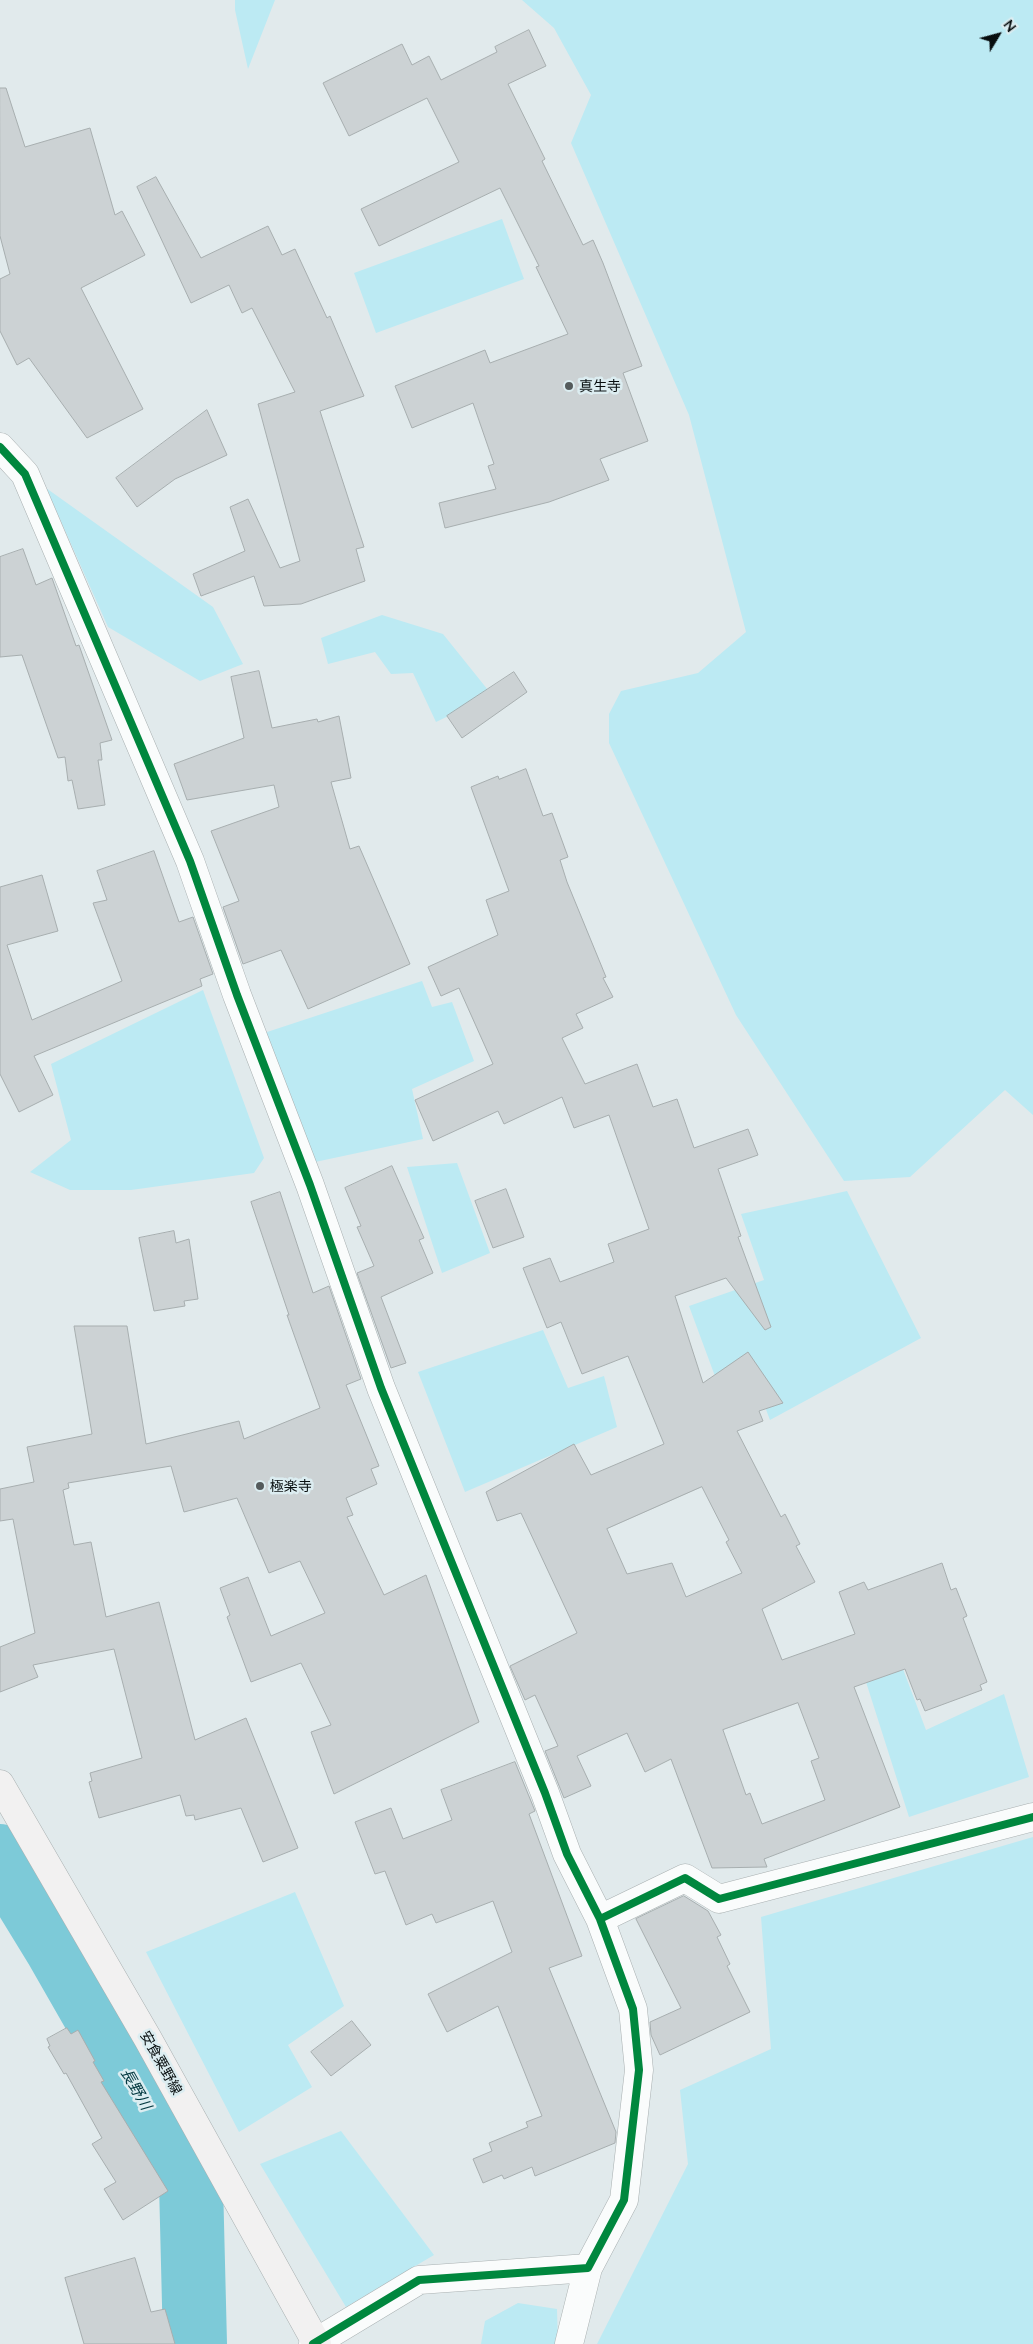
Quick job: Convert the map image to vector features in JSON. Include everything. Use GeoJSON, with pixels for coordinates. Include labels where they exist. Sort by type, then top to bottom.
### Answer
{"type":"FeatureCollection","features":[{"type":"Feature","properties":{"kind":"main road","name":"安食粟野線"},"geometry":{"type":"LineString","coordinates":[[0,1784],[148,2039],[316,2344]]}},
{"type":"Feature","properties":{"kind":"street"},"geometry":{"type":"LineString","coordinates":[[0,447],[25,474],[190,861],[237,995],[310,1185],[381,1388],[568,1854],[600,1919],[633,2010],[639,2070],[624,2200],[588,2268],[569,2344]]}},
{"type":"Feature","properties":{"kind":"street"},"geometry":{"type":"LineString","coordinates":[[600,1919],[685,1878],[719,1899],[1033,1818]]}},
{"type":"Feature","properties":{"kind":"street"},"geometry":{"type":"LineString","coordinates":[[316,2344],[419,2280],[588,2268]]}},
{"type":"Feature","properties":{"kind":"shaded area"},"geometry":{"type":"Polygon","coordinates":[[[235,0],[275,0],[248,69],[235,10],[235,0]]]}},
{"type":"Feature","properties":{"kind":"shaded area"},"geometry":{"type":"Polygon","coordinates":[[[522,0],[1033,0],[1033,1115],[1005,1090],[910,1177],[844,1181],[736,1015],[609,743],[609,714],[621,691],[698,673],[746,632],[689,415],[571,143],[591,95],[554,28],[522,0]]]}},
{"type":"Feature","properties":{"kind":"shaded area"},"geometry":{"type":"Polygon","coordinates":[[[502,219],[524,279],[376,333],[354,273],[502,219]]]}},
{"type":"Feature","properties":{"kind":"shaded area"},"geometry":{"type":"Polygon","coordinates":[[[46,488],[213,607],[243,664],[200,681],[108,627],[46,488]]]}},
{"type":"Feature","properties":{"kind":"shaded area"},"geometry":{"type":"Polygon","coordinates":[[[382,615],[443,634],[492,695],[436,722],[413,673],[391,674],[375,652],[328,664],[321,638],[382,615]]]}},
{"type":"Feature","properties":{"kind":"shaded area"},"geometry":{"type":"Polygon","coordinates":[[[422,981],[432,1007],[452,1002],[474,1061],[412,1089],[423,1139],[301,1165],[258,1035],[422,981]]]}},
{"type":"Feature","properties":{"kind":"shaded area"},"geometry":{"type":"Polygon","coordinates":[[[203,990],[264,1158],[254,1173],[131,1190],[70,1190],[30,1172],[71,1140],[51,1064],[203,990]]]}},
{"type":"Feature","properties":{"kind":"shaded area"},"geometry":{"type":"Polygon","coordinates":[[[457,1163],[490,1253],[442,1273],[407,1167],[457,1163]]]}},
{"type":"Feature","properties":{"kind":"shaded area"},"geometry":{"type":"Polygon","coordinates":[[[847,1191],[921,1338],[770,1420],[751,1370],[719,1387],[689,1306],[764,1280],[741,1214],[847,1191]]]}},
{"type":"Feature","properties":{"kind":"shaded area"},"geometry":{"type":"Polygon","coordinates":[[[543,1330],[568,1388],[604,1376],[617,1427],[465,1492],[418,1372],[543,1330]]]}},
{"type":"Feature","properties":{"kind":"shaded area"},"geometry":{"type":"Polygon","coordinates":[[[895,1648],[926,1730],[1004,1694],[1029,1777],[909,1817],[859,1660],[895,1648]]]}},
{"type":"Feature","properties":{"kind":"shaded area"},"geometry":{"type":"Polygon","coordinates":[[[1033,1837],[1033,2344],[597,2344],[688,2164],[680,2090],[771,2049],[761,1917],[1033,1837]]]}},
{"type":"Feature","properties":{"kind":"shaded area"},"geometry":{"type":"Polygon","coordinates":[[[295,1892],[344,2006],[288,2045],[312,2087],[239,2132],[146,1952],[295,1892]]]}},
{"type":"Feature","properties":{"kind":"shaded area"},"geometry":{"type":"Polygon","coordinates":[[[341,2131],[434,2255],[346,2307],[260,2164],[341,2131]]]}},
{"type":"Feature","properties":{"kind":"shaded area"},"geometry":{"type":"Polygon","coordinates":[[[518,2303],[557,2309],[558,2344],[481,2344],[485,2321],[518,2303]]]}},
{"type":"Feature","properties":{"kind":"building"},"geometry":{"type":"Polygon","coordinates":[[[529,30],[546,66],[508,84],[545,159],[542,161],[583,245],[593,240],[603,263],[642,366],[623,373],[648,441],[600,459],[609,480],[549,502],[445,528],[439,503],[496,489],[488,466],[494,464],[473,403],[412,428],[395,386],[485,350],[490,363],[568,334],[536,267],[539,266],[500,188],[379,246],[361,209],[459,162],[427,98],[349,136],[323,83],[402,44],[412,65],[429,56],[441,80],[497,52],[495,47],[529,30]]]}},
{"type":"Feature","properties":{"kind":"building"},"geometry":{"type":"Polygon","coordinates":[[[0,88],[6,88],[25,147],[90,128],[115,215],[122,211],[145,255],[81,288],[143,409],[87,438],[29,358],[17,365],[0,331],[0,279],[10,274],[0,236],[0,88]]]}},
{"type":"Feature","properties":{"kind":"building"},"geometry":{"type":"Polygon","coordinates":[[[156,177],[201,258],[268,226],[282,255],[295,249],[327,318],[330,316],[364,396],[320,411],[364,547],[356,549],[365,581],[301,604],[264,606],[254,576],[201,596],[193,574],[245,551],[230,507],[248,499],[280,568],[300,561],[258,404],[295,392],[252,308],[242,313],[229,285],[191,303],[137,187],[156,177]]]}},
{"type":"Feature","properties":{"kind":"building"},"geometry":{"type":"Polygon","coordinates":[[[207,410],[227,455],[175,479],[137,507],[116,478],[207,410]]]}},
{"type":"Feature","properties":{"kind":"building"},"geometry":{"type":"Polygon","coordinates":[[[23,549],[36,585],[52,578],[76,646],[79,645],[112,740],[100,743],[102,760],[98,760],[105,805],[78,809],[72,780],[68,781],[65,757],[58,758],[22,655],[0,657],[0,557],[23,549]]]}},
{"type":"Feature","properties":{"kind":"building"},"geometry":{"type":"Polygon","coordinates":[[[259,671],[272,728],[317,719],[318,722],[339,716],[351,778],[331,782],[350,849],[359,846],[410,964],[308,1009],[281,950],[243,964],[223,907],[239,901],[211,831],[279,807],[274,785],[187,800],[174,764],[244,738],[231,677],[259,671]]]}},
{"type":"Feature","properties":{"kind":"building"},"geometry":{"type":"Polygon","coordinates":[[[514,672],[527,692],[462,738],[447,716],[514,672]]]}},
{"type":"Feature","properties":{"kind":"building"},"geometry":{"type":"Polygon","coordinates":[[[526,769],[543,816],[552,813],[568,857],[560,860],[567,882],[606,977],[603,978],[613,997],[576,1014],[583,1028],[562,1038],[585,1084],[637,1064],[653,1107],[677,1099],[694,1148],[748,1129],[758,1155],[718,1169],[741,1236],[738,1237],[771,1327],[765,1330],[726,1278],[675,1296],[703,1383],[748,1352],[783,1403],[759,1411],[763,1421],[737,1431],[781,1517],[785,1514],[800,1544],[796,1546],[815,1582],[762,1609],[782,1660],[855,1634],[839,1592],[864,1582],[868,1590],[942,1563],[951,1590],[956,1588],[967,1616],[963,1618],[987,1682],[980,1685],[982,1690],[925,1711],[920,1699],[917,1700],[905,1669],[854,1687],[900,1807],[764,1859],[767,1867],[712,1868],[671,1759],[645,1772],[627,1733],[577,1756],[591,1786],[564,1798],[545,1751],[558,1746],[535,1695],[525,1700],[510,1666],[577,1633],[521,1513],[497,1521],[486,1492],[574,1444],[591,1475],[664,1444],[628,1356],[582,1374],[561,1322],[547,1328],[523,1268],[550,1258],[560,1282],[614,1262],[608,1244],[649,1229],[609,1115],[574,1128],[562,1097],[504,1124],[498,1111],[433,1141],[415,1100],[493,1064],[459,988],[441,996],[428,967],[498,935],[486,900],[509,891],[471,787],[498,776],[499,779],[526,769]],[[702,1487],[607,1529],[627,1574],[672,1563],[686,1597],[742,1573],[726,1542],[729,1540],[702,1487]],[[798,1703],[723,1730],[746,1795],[750,1793],[762,1824],[825,1800],[811,1761],[819,1758],[798,1703]]]}},
{"type":"Feature","properties":{"kind":"building"},"geometry":{"type":"Polygon","coordinates":[[[154,851],[179,922],[193,917],[213,974],[200,979],[202,986],[34,1056],[53,1095],[19,1112],[0,1074],[0,887],[42,875],[58,931],[7,945],[32,1020],[122,981],[93,903],[107,900],[97,871],[154,851]]]}},
{"type":"Feature","properties":{"kind":"building"},"geometry":{"type":"Polygon","coordinates":[[[392,1166],[424,1238],[419,1240],[433,1273],[381,1297],[406,1363],[391,1368],[357,1273],[374,1266],[357,1227],[361,1226],[345,1188],[392,1166]]]}},
{"type":"Feature","properties":{"kind":"building"},"geometry":{"type":"Polygon","coordinates":[[[506,1189],[524,1237],[493,1248],[475,1201],[506,1189]]]}},
{"type":"Feature","properties":{"kind":"building"},"geometry":{"type":"Polygon","coordinates":[[[280,1192],[313,1293],[329,1286],[361,1379],[346,1385],[379,1466],[371,1469],[377,1484],[346,1498],[353,1515],[347,1517],[384,1595],[426,1575],[479,1722],[334,1794],[311,1732],[331,1725],[301,1663],[251,1682],[227,1617],[230,1615],[220,1588],[248,1577],[271,1636],[325,1613],[300,1561],[269,1573],[237,1498],[184,1512],[171,1466],[68,1483],[69,1488],[63,1490],[74,1545],[91,1542],[106,1617],[159,1602],[195,1740],[246,1718],[298,1848],[263,1862],[241,1808],[195,1820],[194,1815],[186,1816],[180,1795],[99,1818],[89,1782],[92,1781],[90,1773],[142,1758],[114,1649],[33,1665],[38,1677],[0,1692],[0,1647],[35,1633],[13,1519],[0,1521],[0,1489],[34,1482],[27,1447],[92,1434],[74,1326],[127,1326],[146,1444],[239,1421],[244,1439],[320,1408],[287,1315],[289,1315],[251,1202],[280,1192]]]}},
{"type":"Feature","properties":{"kind":"building"},"geometry":{"type":"Polygon","coordinates":[[[174,1231],[176,1243],[189,1239],[198,1299],[184,1301],[185,1306],[154,1311],[139,1238],[174,1231]]]}},
{"type":"Feature","properties":{"kind":"building"},"geometry":{"type":"Polygon","coordinates":[[[515,1762],[535,1811],[529,1814],[582,1956],[549,1968],[616,2132],[615,2143],[535,2176],[532,2167],[504,2179],[502,2175],[483,2183],[473,2159],[492,2151],[489,2143],[528,2127],[526,2122],[542,2116],[498,2006],[447,2032],[428,1994],[512,1952],[493,1901],[436,1923],[432,1914],[406,1925],[385,1871],[375,1874],[355,1822],[391,1808],[403,1839],[452,1820],[441,1790],[515,1762]]]}},
{"type":"Feature","properties":{"kind":"building"},"geometry":{"type":"Polygon","coordinates":[[[684,1896],[708,1911],[721,1935],[717,1937],[730,1964],[727,1966],[750,2012],[660,2055],[651,2035],[650,2022],[681,2008],[636,1919],[684,1896]]]}},
{"type":"Feature","properties":{"kind":"building"},"geometry":{"type":"Polygon","coordinates":[[[352,2021],[371,2045],[331,2076],[311,2052],[352,2021]]]}},
{"type":"Feature","properties":{"kind":"building"},"geometry":{"type":"Polygon","coordinates":[[[67,2028],[71,2034],[78,2030],[104,2081],[101,2082],[168,2191],[123,2220],[104,2189],[116,2182],[92,2144],[102,2138],[66,2073],[64,2074],[48,2047],[50,2046],[47,2039],[67,2028]]]}},
{"type":"Feature","properties":{"kind":"building"},"geometry":{"type":"Polygon","coordinates":[[[135,2258],[151,2312],[165,2309],[175,2344],[84,2344],[65,2278],[135,2258]]]}},
{"type":"Feature","properties":{"kind":"waterway","name":"長野川"},"geometry":{"type":"LineString","coordinates":[[0,1856],[57,1949],[191,2183],[195,2344]]}},
{"type":"Feature","properties":{"kind":"cycle path"},"geometry":{"type":"LineString","coordinates":[[0,447],[25,474],[190,861],[237,995],[310,1185],[381,1388],[545,1793],[567,1854],[600,1919],[633,2009],[639,2070],[624,2200],[588,2268],[419,2280],[313,2344]]}},
{"type":"Feature","properties":{"kind":"cycle path"},"geometry":{"type":"LineString","coordinates":[[600,1919],[685,1878],[719,1899],[1033,1817]]}},
{"type":"Feature","properties":{"kind":"place","name":"真生寺"},"geometry":{"type":"Point","coordinates":[569,386]}},
{"type":"Feature","properties":{"kind":"place","name":"極楽寺"},"geometry":{"type":"Point","coordinates":[260,1486]}}]}
